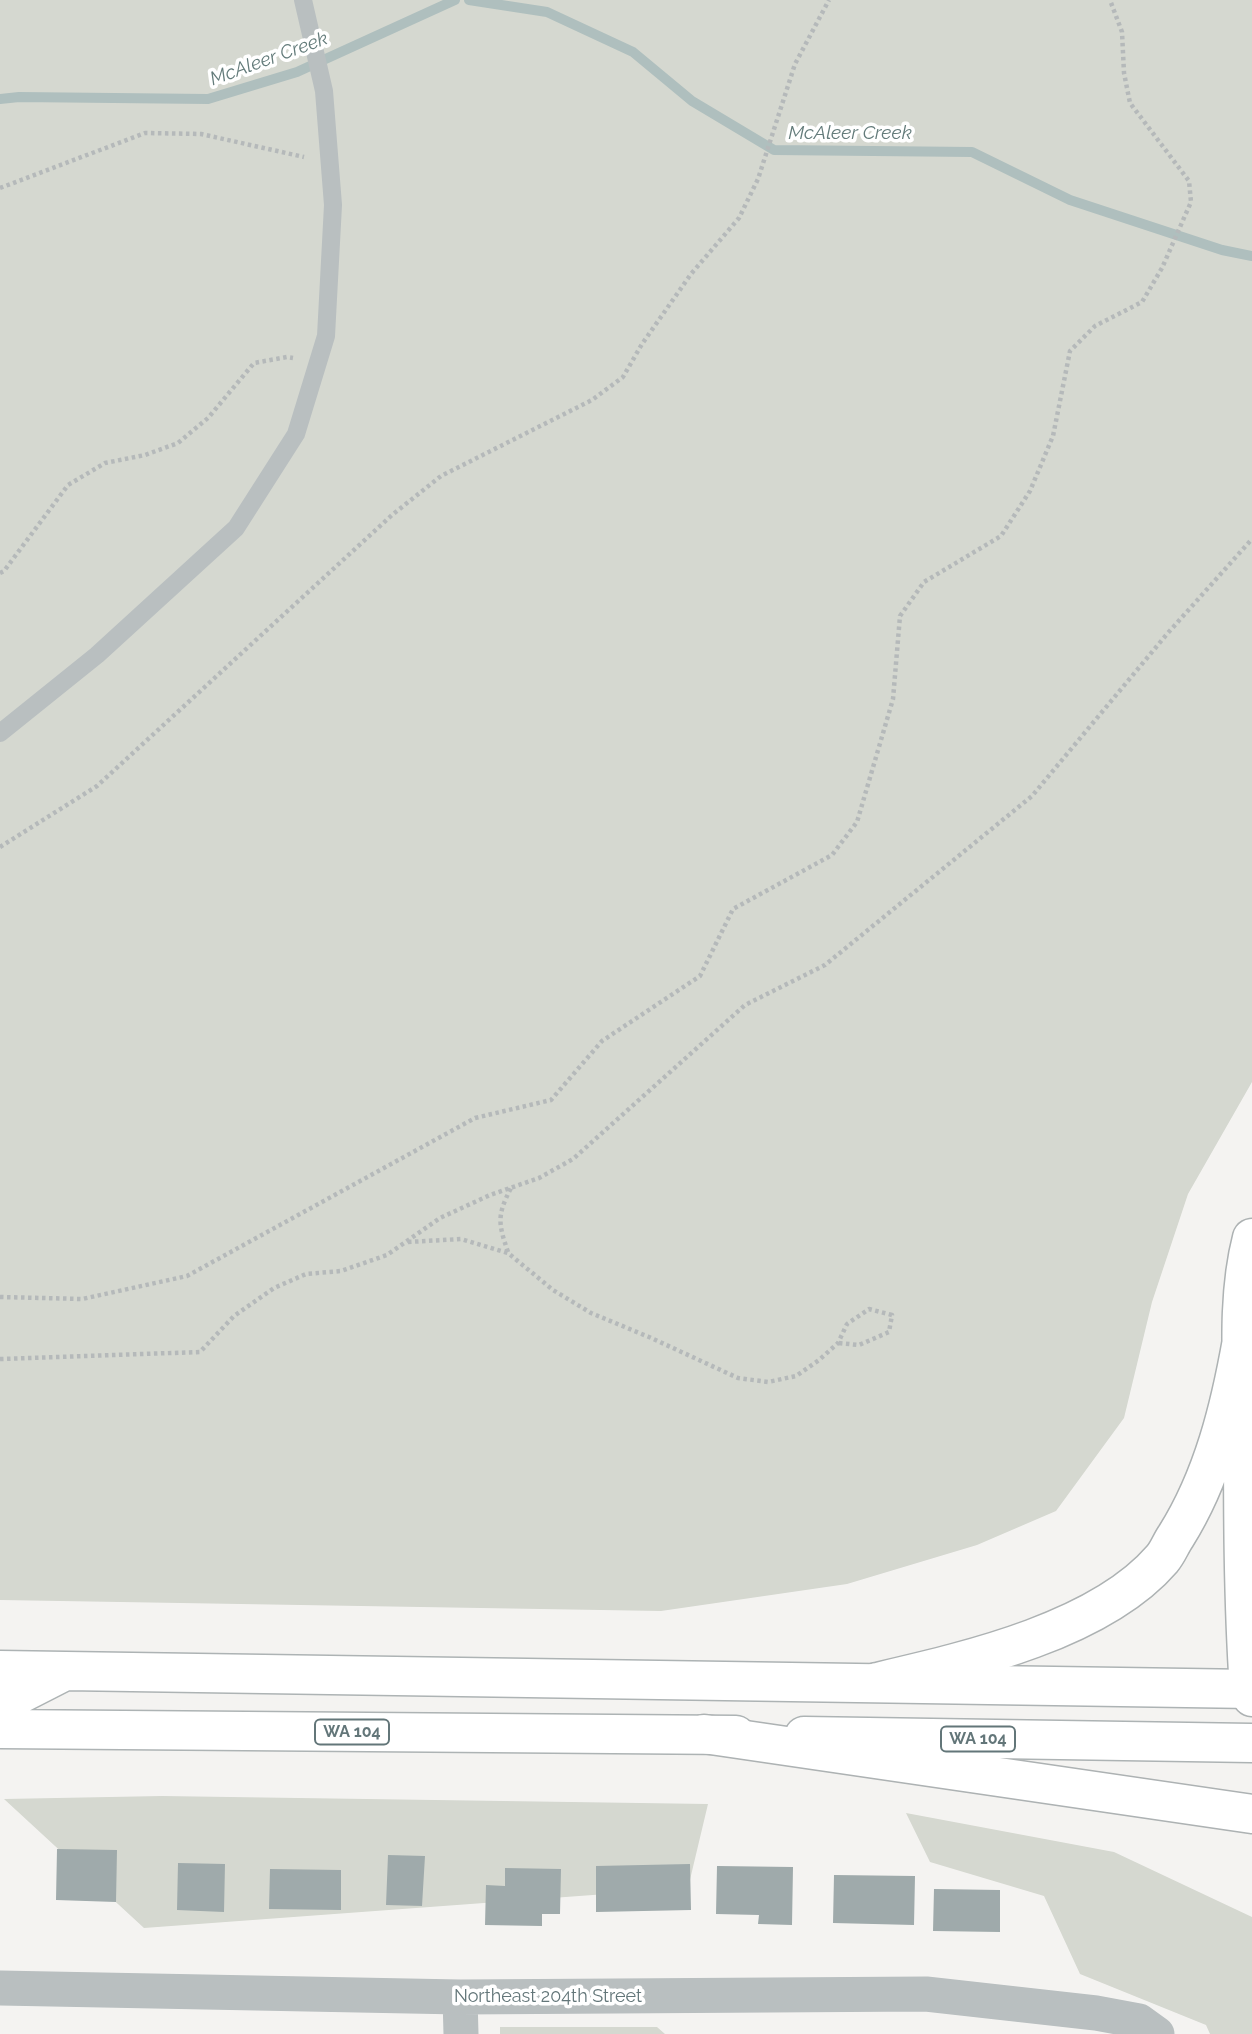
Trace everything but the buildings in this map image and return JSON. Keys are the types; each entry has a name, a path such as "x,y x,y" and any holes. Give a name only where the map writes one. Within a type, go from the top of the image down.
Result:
{"main road":[{"path":"0,1670 877,1682 1251,1692 1245,1600 1242,1340 1247,1263 1252,1238"},
{"path":"877,1682 953,1664 1010,1646 1084,1618 1128,1591 1163,1558 1191,1512 1208,1473 1222,1429 1242,1340"},
{"path":"0,1707 68,1670"},
{"name":"WA 104","path":"0,1729 704,1734 1252,1743"},
{"path":"704,1734 1252,1814"}],"street":[{"name":"Northeast 204th Street","path":"0,1988 460,1997 926,1994 1096,2013 1139,2021 1157,2034"},
{"path":"460,1997 461,2034"}],"lane":[{"path":"0,733 97,655 236,528 296,434 326,335 332,205 324,91 303,0"}],"path":[{"path":"0,847 97,786 392,516 441,477 592,400 623,377 642,344 691,274 739,218 758,179 795,64 829,0"},
{"path":"0,1297 82,1299 187,1276 475,1118 551,1100 602,1041 700,976 733,909 832,855 857,822 893,699 900,616 924,582 1001,536 1030,491 1053,436 1070,351 1095,326 1142,302 1162,268 1191,202 1189,181 1130,103 1124,73 1122,32 1110,0"},
{"path":"0,188 145,133 201,134 329,162"},
{"path":"0,573 5,571 68,485 105,463 145,455 178,443 208,418 254,363 287,357 318,363"},
{"path":"0,1359 200,1352 233,1316 274,1288 306,1274 341,1271 387,1255 440,1218 539,1178 573,1159 745,1005 825,965 1032,796 1167,634 1252,539"},
{"path":"508,1252 499,1228 500,1209 511,1188"},
{"path":"407,1242 461,1239 508,1252 553,1290 591,1313 649,1336 738,1378 768,1381 796,1376 820,1360 838,1343 847,1324 869,1310 892,1315 888,1332 859,1345 838,1343"}],"shaded area":[{"path":"0,0 1252,0 1252,1082 1188,1194 1152,1302 1124,1418 1056,1511 977,1545 847,1584 661,1611 0,1600"},
{"path":"162,1796 708,1804 688,1888 144,1928 4,1799"},
{"path":"906,1813 1114,1852 1252,1917 1252,2034 1210,2034 1206,2025 1080,1974 1044,1896 930,1862"},
{"path":"500,2027 657,2027 665,2034 500,2034"}],"waterway":[{"name":"McAleer Creek","path":"0,99 208,99 297,72 455,0"},
{"name":"McAleer Creek","path":"469,0 547,12 633,52 692,101 774,150 972,152 1070,200 1222,250 1252,256"}]}
